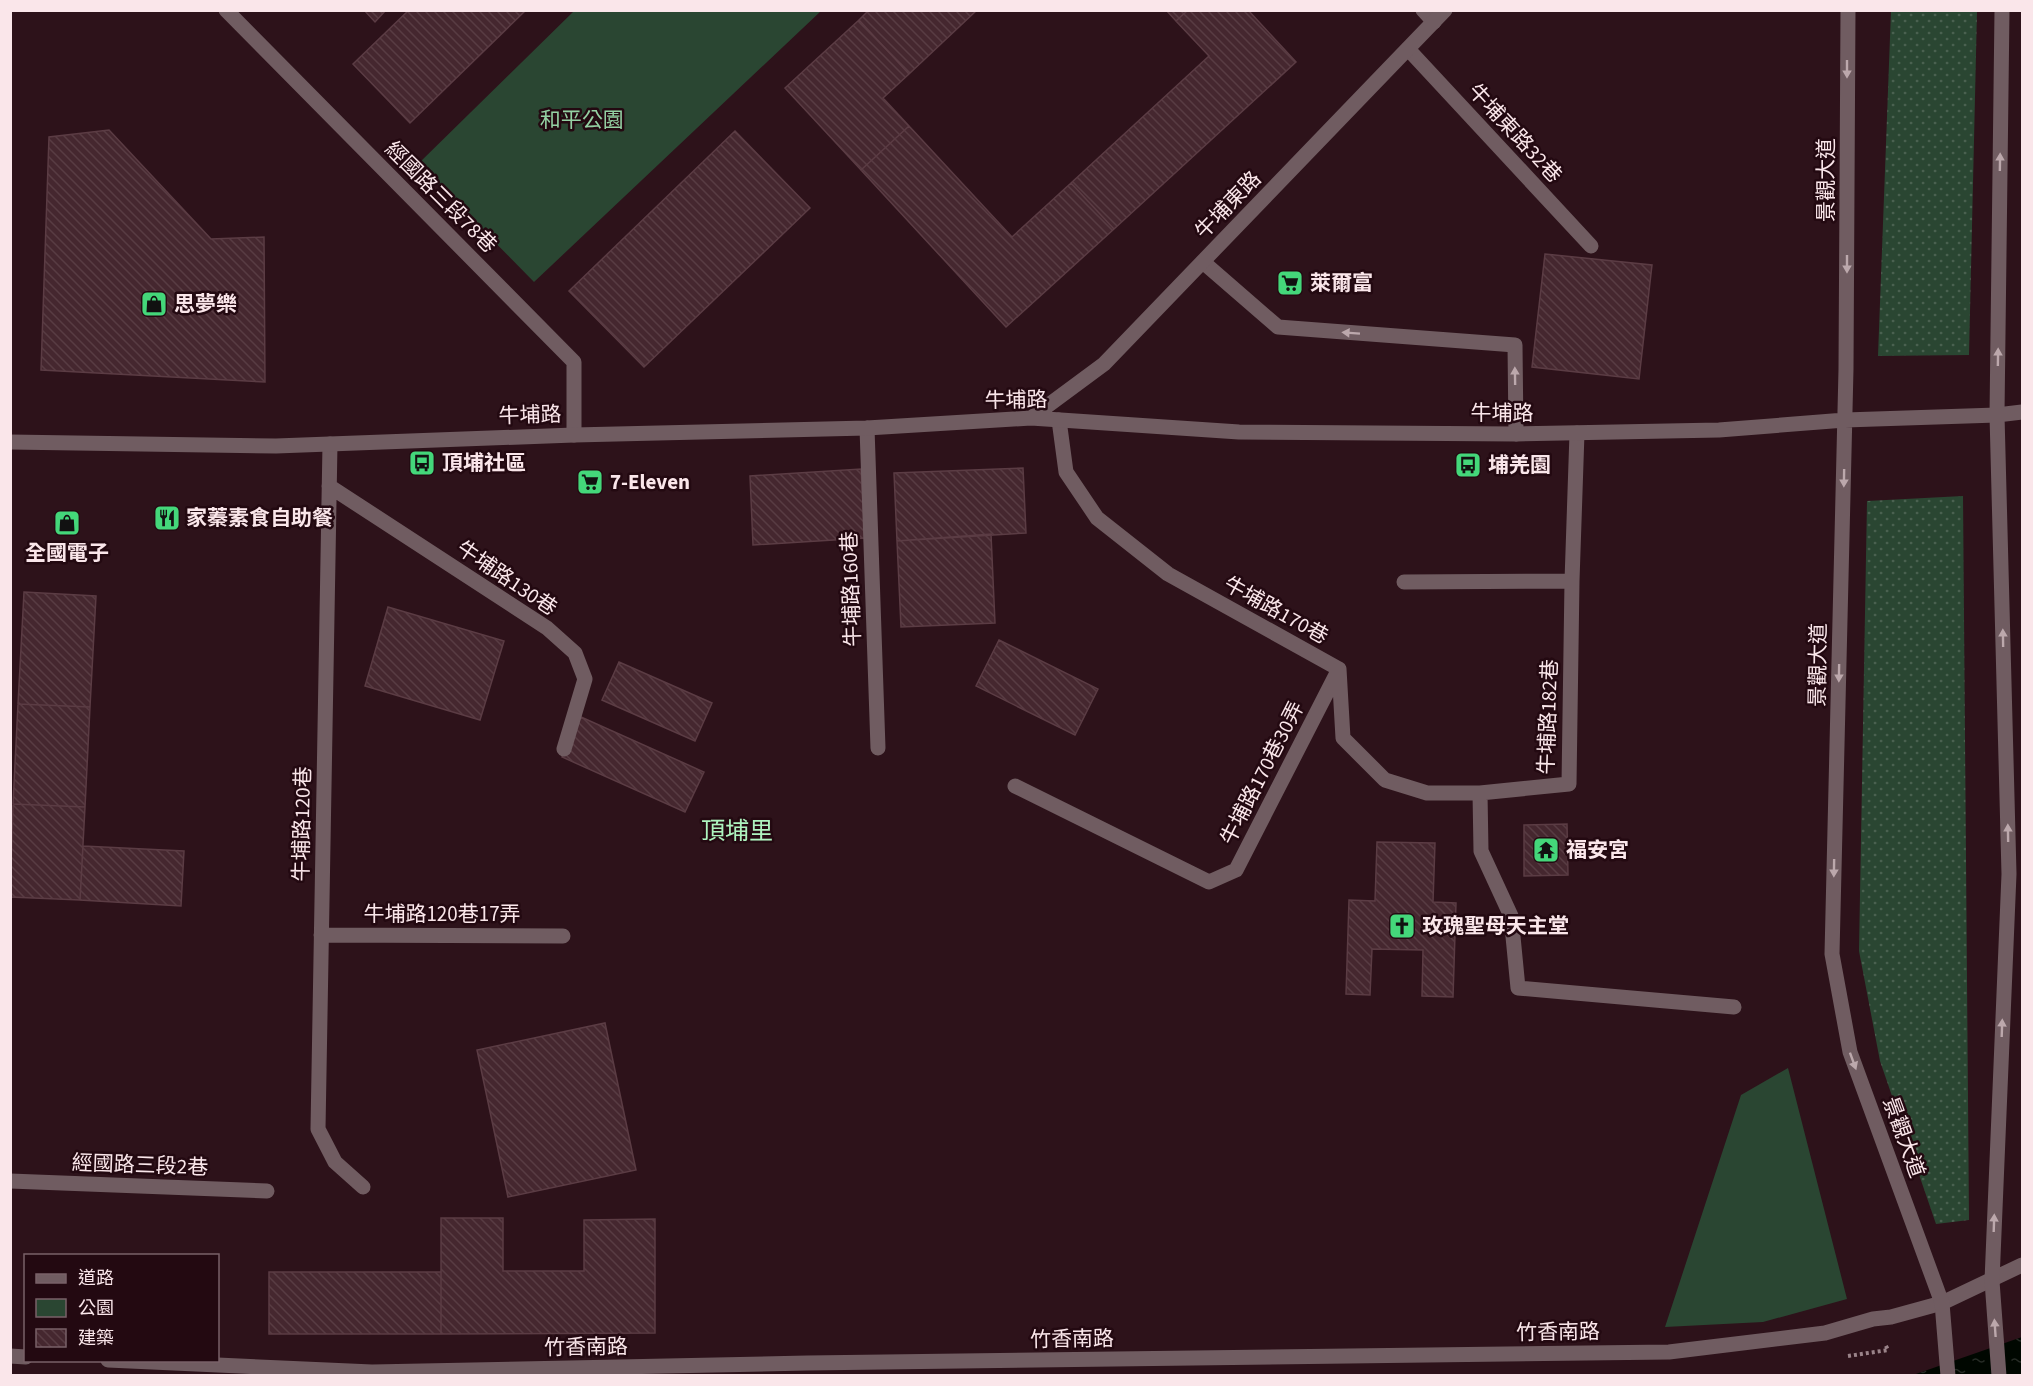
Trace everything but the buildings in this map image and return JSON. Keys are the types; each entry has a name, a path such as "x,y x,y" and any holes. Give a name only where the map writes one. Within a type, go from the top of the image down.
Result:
{"street":[{"name":"經國路三段78巷","path":"226,10 574,362 574,435"},
{"path":"1423,10 1434,22"},
{"name":"牛埔東路","path":"1031,418 1104,364 1445,10"},
{"name":"景觀大道","path":"1848,10 1845,420 1832,954 1850,1052 1942,1303 1948,1376"},
{"path":"1999,1376 1992,1281 2009,874 1997,415 2002,10"},
{"name":"牛埔東路32巷","path":"1408,49 1591,246"},
{"path":"1203,262 1278,327 1515,345 1516,434"},
{"name":"牛埔路","path":"10,442 276,446 574,435 867,429 1031,418 1239,432 1516,434 1719,430 1845,420 1997,415 2022,412"},
{"name":"牛埔路170巷","path":"1059,420 1066,472 1097,518 1168,574 1339,669 1343,738 1385,780 1427,793 1480,793"},
{"name":"牛埔路160巷","path":"867,429 878,748"},
{"name":"牛埔路182巷","path":"1480,793 1569,784 1577,433"},
{"name":"牛埔路120巷","path":"330,444 318,1129 334,1162 363,1187"},
{"name":"牛埔路130巷","path":"329,486 547,628 575,653 585,679 564,749"},
{"path":"1404,582 1572,581"},
{"name":"牛埔路170巷30弄","path":"1016,786 1209,882 1236,870 1339,669"},
{"path":"1480,793 1481,851 1511,916 1518,988 1734,1007"},
{"name":"牛埔路120巷17弄","path":"321,934 563,936"},
{"name":"經國路三段2巷","path":"10,1181 267,1191"},
{"name":"竹香南路","path":"152,1362 372,1372 807,1363 1669,1352 1825,1333 1942,1303 2022,1265"}],"green space":[{"name":"和平公園","path":"574,11 821,11 534,282 418,164"},
{"path":"1891,11 1977,11 1969,355 1878,356"},
{"path":"1963,496 1969,1220 1936,1224 1880,1061 1859,951 1867,501"},
{"path":"1788,1068 1847,1299 1763,1322 1665,1327 1741,1095"}],"water":[{"path":"2022,1337 2022,1375 1913,1375"}],"place":[{"name":"萊爾富","path":"1290,283"},
{"name":"思夢樂","path":"154,304"},
{"name":"頂埔社區","path":"422,463"},
{"name":"埔羌園","path":"1468,465"},
{"name":"7-Eleven","path":"590,482"},
{"name":"家蓁素食自助餐","path":"167,518"},
{"name":"全國電子","path":"67,523"},
{"name":"福安宮","path":"1546,850"},
{"name":"玫瑰聖母天主堂","path":"1402,926"}],"district":[{"name":"頂埔里","path":"737,831"}]}
